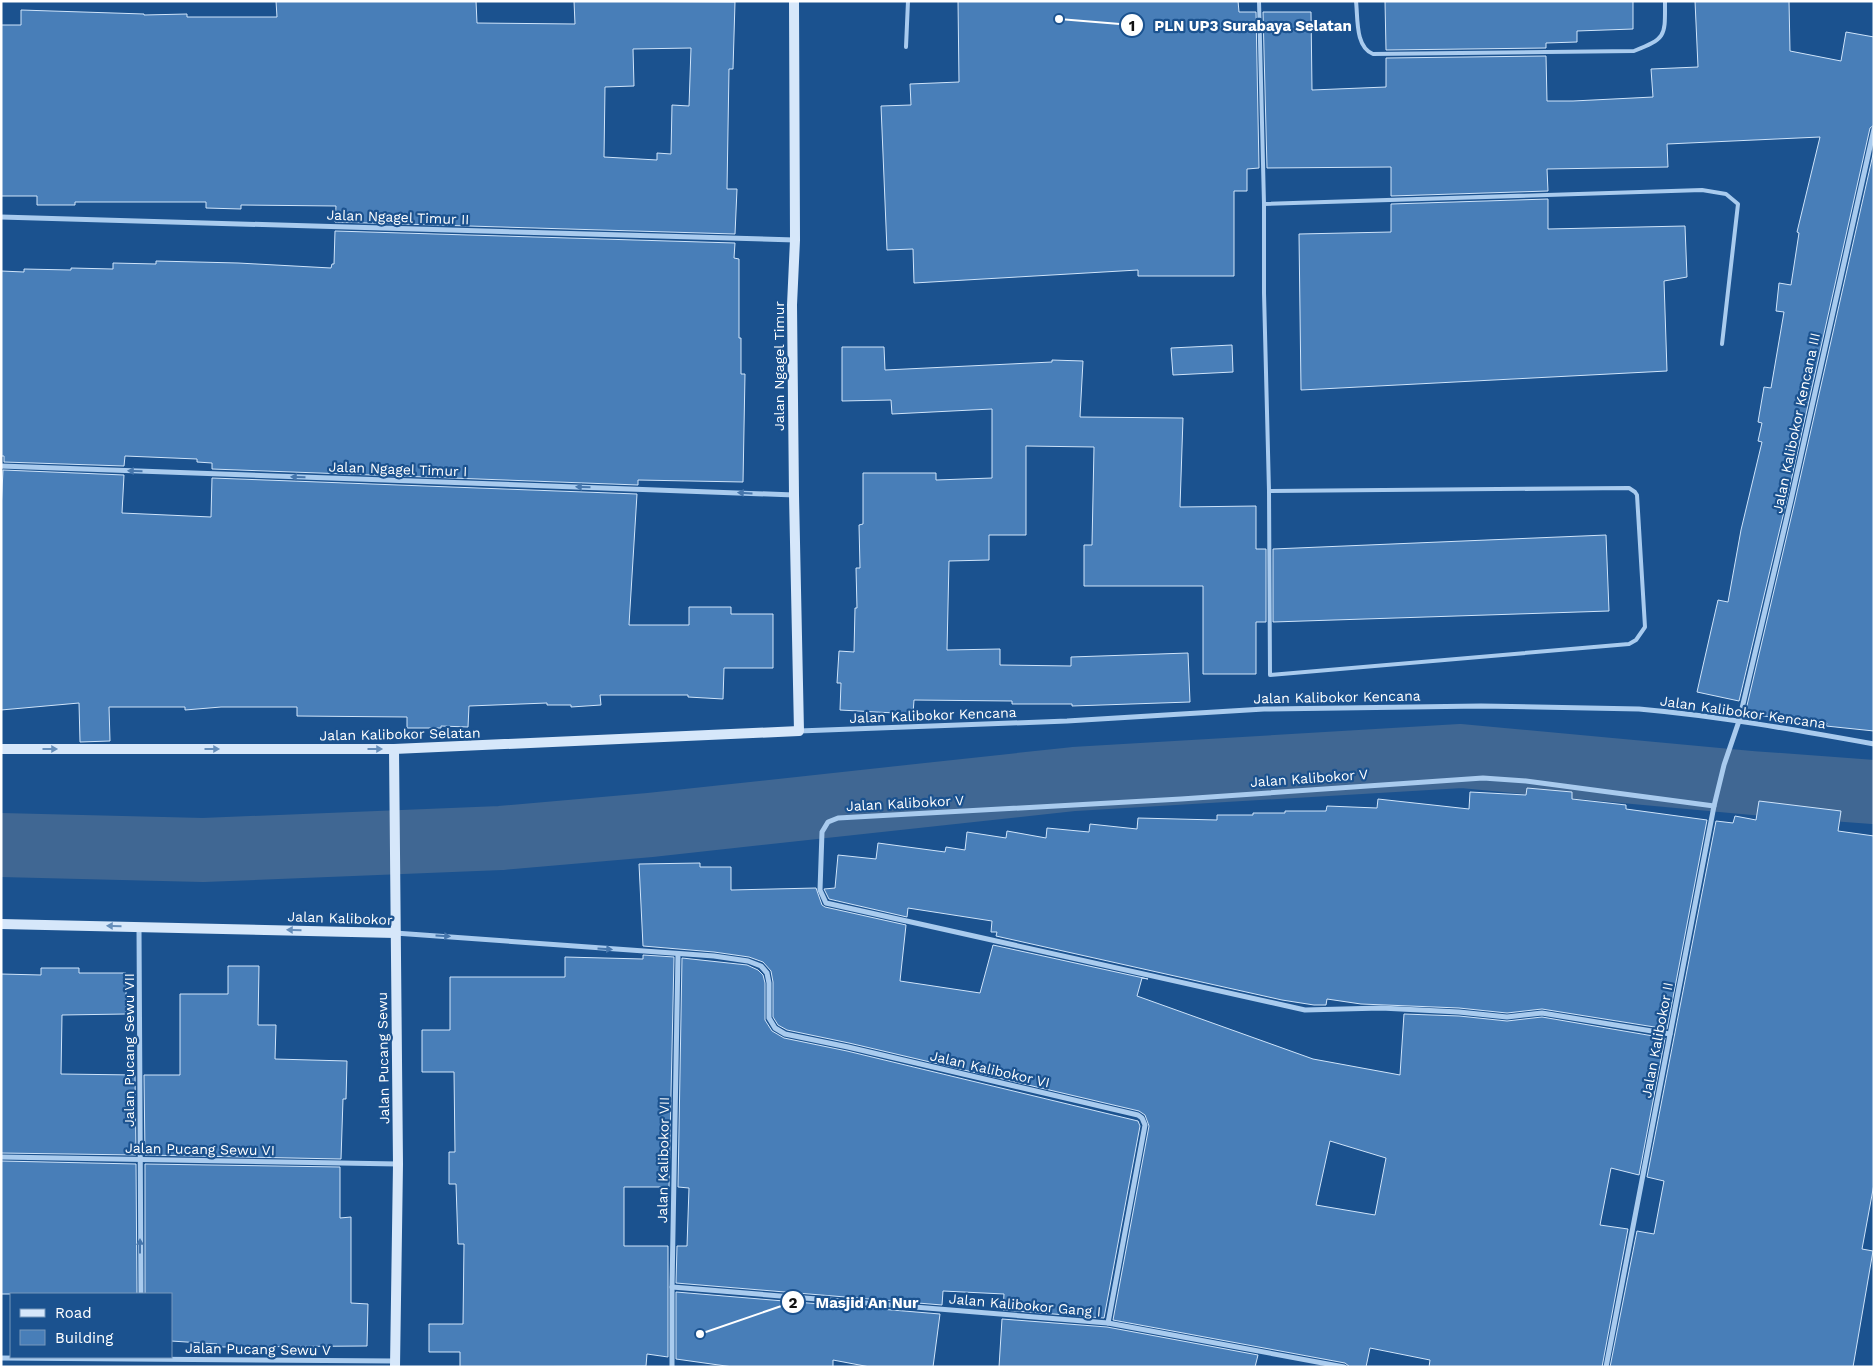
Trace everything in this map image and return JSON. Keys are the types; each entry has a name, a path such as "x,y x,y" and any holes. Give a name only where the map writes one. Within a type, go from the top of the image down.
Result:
{"street":[{"name":"Jalan Ngagel Timur","path":"794,1 795,240 792,306 794,495 800,731"},
{"name":"Jalan Kalibokor Kencana III","path":"1739,721 1791,500 1874,129"},
{"name":"Jalan Ngagel Timur II","path":"1,217 795,240"},
{"name":"Jalan Ngagel Timur I","path":"1,466 794,495"},
{"name":"Jalan Kalibokor Kencana","path":"800,731 1058,722 1264,709 1481,706 1639,709 1739,721 1874,744"},
{"name":"Jalan Kalibokor II","path":"1606,1367 1714,806 1724,765 1739,721"},
{"name":"Jalan Kalibokor Selatan","path":"1,749 394,750 800,731"},
{"name":"Jalan Pucang Sewu","path":"394,750 398,1164 396,1364"},
{"name":"Jalan Kalibokor V","path":"1670,1034 1542,1012 1507,1017 1459,1012 1381,1008 1306,1010 826,903 820,890 822,832 828,822 838,818 1171,799 1483,778 1526,781 1714,806"},
{"name":"Jalan Kalibokor","path":"1,924 395,933 678,954"},
{"name":"Jalan Pucang Sewu VII","path":"139,926 141,1293"},
{"name":"Jalan Kalibokor VII","path":"672,1367 678,954"},
{"name":"Jalan Kalibokor VI","path":"678,954 714,956 748,961 761,966 767,973 769,983 769,1018 775,1028 785,1034 1138,1115 1142,1118 1145,1125 1108,1323"},
{"name":"Jalan Pucang Sewu VI","path":"1,1157 398,1164"},
{"name":"Jalan Kalibokor Gang I","path":"672,1287 1108,1323 1344,1367"},
{"name":"Jalan Pucang Sewu V","path":"1,1358 141,1358 396,1364"},
{"path":"141,1358 141,1367"}],"lane":[{"path":"906,47 908,1"},
{"path":"1259,1 1264,204 1270,676 1629,644 1636,640 1645,627 1637,495 1629,488 1268,491"},
{"path":"1356,1 1361,44 1373,54 1634,51 1653,44 1665,31 1666,1"},
{"path":"1264,204 1702,190 1726,194 1738,204 1722,344"}],"building":[{"path":"276,1 476,1 477,23 575,24 574,1 735,2 733,69 729,69 727,189 737,189 735,234 335,222 336,206 241,205 241,209 206,208 206,202 75,202 75,205 37,205 37,196 1,196 1,25 21,25 21,10 144,15 187,14 187,17 277,17","holes":["691,48 689,106 672,105 671,154 657,153 657,160 604,157 605,87 634,86 633,49"]},
{"path":"958,1 1238,1 1239,12 1256,12 1259,168 1247,169 1247,191 1234,191 1234,276 1138,276 1138,270 914,283 913,249 887,250 881,106 911,105 910,84 959,82"},
{"path":"1385,1 1633,1 1633,29 1577,31 1577,42 1546,43 1546,48 1386,50"},
{"path":"1695,1 1789,1 1790,51 1841,61 1846,32 1874,37 1874,125 1870,128 1787,499 1739,701 1697,692 1718,600 1728,602 1741,530 1762,442 1758,441 1762,423 1758,422 1764,387 1771,388 1784,312 1776,311 1779,283 1791,285 1799,233 1797,232 1820,137 1667,144 1668,167 1547,169 1548,191 1391,196 1391,167 1267,168 1263,12 1311,12 1312,90 1386,87 1386,58 1546,56 1547,101 1573,101 1653,97 1651,69 1698,67"},
{"path":"1874,150 1874,731 1826,726 1827,723 1745,714"},
{"path":"1548,199 1548,229 1685,226 1687,277 1664,281 1667,371 1301,390 1299,234 1391,232 1391,204"},
{"path":"335,231 735,243 734,258 739,259 741,374 745,374 743,482 638,480 638,485 212,469 212,463 197,462 197,459 125,456 124,466 4,462 4,456 1,456 1,271 24,272 24,269 71,270 71,268 113,269 113,263 156,264 156,261 331,268 332,264 334,264"},
{"path":"1232,345 1233,372 1173,375 1171,348"},
{"path":"842,347 884,347 885,370 1052,362 1052,360 1083,361 1080,417 1183,418 1180,507 1256,506 1256,549 1266,549 1266,622 1256,622 1256,674 1203,674 1203,586 1084,586 1084,545 1092,545 1094,447 1026,446 1026,535 989,535 989,560 949,561 947,650 1000,649 1000,665 1071,666 1071,657 1188,653 1190,702 1072,706 1072,704 1012,704 1012,701 914,700 913,714 840,710 841,683 837,683 839,651 854,652 855,608 857,608 856,568 860,568 859,525 863,524 863,473 936,473 936,480 992,478 992,409 892,414 891,400 842,401"},
{"path":"3,470 124,475 122,513 211,517 212,478 637,494 629,625 689,625 689,607 731,607 731,614 773,614 773,668 724,668 723,699 688,697 688,695 600,695 601,705 571,707 571,705 547,705 547,703 469,706 468,727 407,728 407,717 297,716 297,707 221,707 185,710 185,707 109,707 110,741 80,742 79,703 1,710 1,511"},
{"path":"1606,535 1609,611 1273,622 1273,549"},
{"path":"1527,788 1572,792 1572,799 1626,805 1626,809 1707,820 1667,1029 1542,1009 1507,1013 1459,1008 1361,1004 1327,999 1326,1005 1282,1000 996,936 997,932 991,932 992,921 908,908 907,917 829,899 824,889 835,888 838,855 876,859 878,843 945,852 946,847 965,850 967,832 1006,838 1007,831 1046,838 1047,828 1089,832 1090,824 1137,829 1138,818 1217,820 1217,815 1253,815 1253,813 1285,813 1285,811 1326,811 1327,806 1377,808 1378,799 1469,809 1470,792 1526,795"},
{"path":"1759,801 1841,811 1838,831 1874,836 1874,1184 1862,1249 1873,1251 1853,1367 1610,1367 1637,1231 1654,1234 1664,1181 1647,1177 1716,821 1733,823 1735,816 1756,820"},
{"path":"700,863 700,867 731,867 731,890 816,888 822,905 825,907 906,925 900,981 980,993 993,945 1148,979 1142,978 1137,996 1313,1059 1400,1075 1404,1014 1459,1016 1507,1021 1542,1017 1665,1038 1639,1175 1611,1168 1600,1225 1628,1229 1602,1367 1429,1367 1430,1360 1370,1348 1366,1367 1350,1367 1345,1363 1113,1320 1149,1126 1145,1115 1139,1111 787,1030 778,1025 773,1017 773,982 771,971 763,962 749,957 714,952 643,946 639,864","holes":["1330,1141 1386,1158 1375,1215 1316,1205"]},
{"path":"643,955 674,957 669,1187 624,1187 624,1246 668,1246 668,1357 647,1354 646,1366 460,1367 460,1352 429,1352 429,1324 463,1324 464,1244 458,1244 456,1184 449,1184 449,1152 455,1152 454,1072 422,1072 422,1030 450,1030 450,977 565,977 565,957 643,959"},
{"path":"682,958 747,965 758,970 763,975 765,983 765,1020 772,1031 784,1038 847,1051 1138,1121 1140,1126 1104,1318 1003,1310 1004,1294 943,1291 942,1305 676,1283 677,1246 687,1246 689,1188 678,1187"},
{"path":"228,966 259,966 258,1025 276,1025 275,1059 347,1061 346,1099 343,1099 341,1159 145,1155 144,1075 180,1075 180,994 228,994"},
{"path":"41,968 79,968 79,973 126,973 126,1014 62,1015 61,1074 135,1075 136,1155 1,1153 1,974 41,975"},
{"path":"1,1161 136,1164 137,1293 1,1294"},
{"path":"145,1164 340,1167 340,1218 351,1217 351,1303 368,1304 367,1346 217,1347 217,1344 172,1341 172,1293 145,1293"},
{"path":"676,1292 940,1314 933,1367 870,1367 833,1360 833,1367 733,1367 676,1359"},
{"path":"1002,1319 1107,1327 1258,1355 1255,1367 999,1367"}],"waterway":[{"path":"1,845 203,850 501,838 650,825 1074,779 1461,756 1752,783 1874,792"}],"place":[{"name":"PLN UP3 Surabaya Selatan","path":"1059,19"},
{"name":"Masjid An Nur","path":"700,1334"}]}
